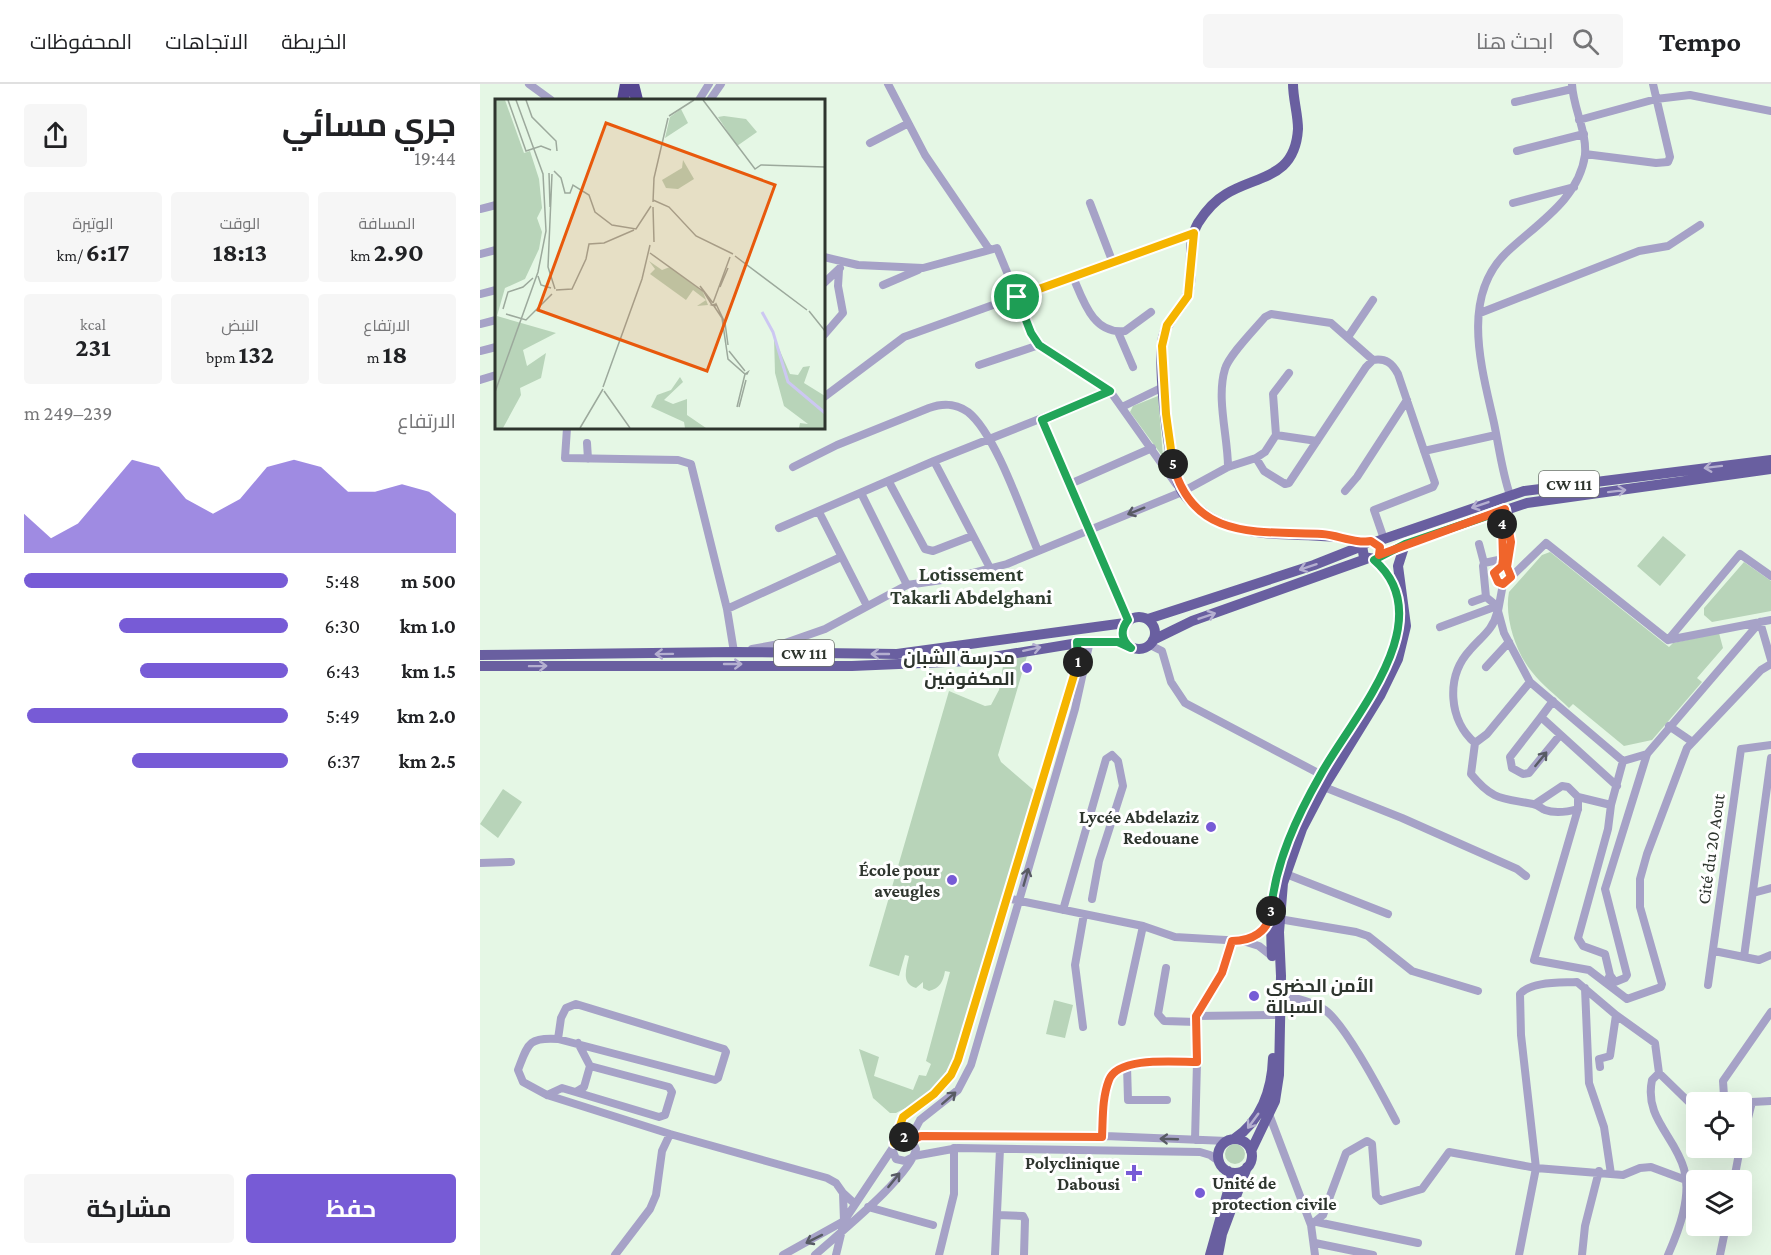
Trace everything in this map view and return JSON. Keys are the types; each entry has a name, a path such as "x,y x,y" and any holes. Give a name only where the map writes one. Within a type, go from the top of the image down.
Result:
{"highway":[{"path":"623,99 630,85"},
{"path":"630,85 637,99"}],"main road":[{"path":"1293,84 1298,129 1292,152 1284,164 1265,179 1237,188 1218,199 1203,215 1194,233 1188,296 1167,325 1163,337 1163,387 1170,448 1182,492 1209,516 1243,531 1324,534 1371,543 1380,547 1373,558"},
{"name":"CW 111","path":"1148,619 1314,566 1371,543 1510,495 1547,487 1771,460"},
{"path":"480,666 852,666 948,663 1090,641 1118,642 1131,648 1144,648 1192,621 1502,511 1544,500 1771,470"},
{"path":"1210,1255 1228,1191 1220,1148 1253,1122 1267,1096 1272,1066 1274,1015 1275,880 1284,852 1320,774 1376,685 1395,647 1397,599 1390,578 1373,558 1362,554 1371,543"},
{"path":"1218,1255 1222,1234 1251,1160 1251,1151 1269,1114 1279,1075 1281,994 1275,919 1286,874 1302,829 1324,787 1380,696 1398,659 1406,626 1403,593 1398,576 1405,544"},
{"path":"1131,648 1123,638 1127,622 1136,617 1148,619 1155,630 1152,642"},
{"name":"CW 111","path":"480,655 734,652 897,654 1127,622"},
{"path":"1231,1140 1245,1142 1251,1151"},
{"path":"1224,1167 1238,1172 1247,1167"}],"street":[{"path":"700,99 709,84"},
{"path":"711,99 721,84"},
{"path":"888,84 907,124 989,249"},
{"path":"1585,154 1656,163 1668,162 1670,157 1653,84"},
{"path":"1510,495 1479,351 1480,313 1484,289 1494,268 1574,186 1585,154 1584,134 1579,120 1573,85 1515,102"},
{"path":"532,86 549,99"},
{"path":"1579,120 1656,99 1690,95 1771,111"},
{"path":"870,143 907,124"},
{"path":"1517,151 1584,134"},
{"path":"1513,203 1574,186"},
{"path":"1090,203 1113,263"},
{"path":"480,209 495,205"},
{"path":"1480,313 1639,251 1668,246 1700,225"},
{"path":"825,396 904,337 1194,233"},
{"path":"883,285 923,268 996,247 1000,250 1031,333 1039,345 1110,391 1182,492"},
{"path":"480,254 495,250"},
{"path":"825,258 841,266 923,268"},
{"path":"825,282 841,266"},
{"path":"825,334 843,313 838,286 841,266"},
{"path":"1073,277 1094,319 1102,326 1118,332 1130,329 1143,316 1152,312"},
{"path":"480,294 495,290"},
{"path":"1348,337 1373,300"},
{"path":"1228,467 1228,436 1222,412 1225,367 1265,317 1271,314 1331,323 1373,360 1385,360 1393,365 1435,486 1374,510 1371,543"},
{"path":"480,324 495,320"},
{"path":"1118,332 1133,367"},
{"path":"979,365 1039,345"},
{"path":"480,351 495,347"},
{"path":"1256,458 1264,471 1288,483 1334,412 1373,360"},
{"path":"567,429 565,458 678,460 691,464 727,609 734,652 785,643 811,634 907,585 949,579 1007,564 1182,492 1228,467 1256,458 1265,452 1276,435 1273,394 1289,373"},
{"path":"480,380 495,375"},
{"path":"1122,407 1163,387"},
{"path":"779,528 934,461 1042,420 1110,391"},
{"path":"1345,490 1357,477 1407,400"},
{"path":"793,467 837,445 942,403 967,411 990,440 1038,551"},
{"path":"1042,420 1091,529 1127,622"},
{"path":"1276,435 1317,441"},
{"path":"1424,451 1496,435"},
{"path":"587,443 588,459"},
{"path":"1070,484 1152,448"},
{"path":"934,461 990,568"},
{"path":"889,482 925,549 933,551 972,536"},
{"path":"861,493 907,585"},
{"path":"1502,511 1504,564 1511,577"},
{"path":"819,512 867,606"},
{"path":"1475,743 1460,726 1451,692 1468,651 1490,630 1503,584 1546,543 1668,640 1771,620"},
{"path":"1479,544 1484,563 1486,597 1498,608 1509,642 1530,682 1623,761"},
{"path":"1668,640 1740,554 1771,576"},
{"path":"727,609 841,558"},
{"path":"1484,563 1504,564"},
{"path":"1503,584 1494,578 1494,573 1504,564"},
{"path":"1472,602 1486,597"},
{"path":"1440,627 1498,608"},
{"path":"1686,619 1697,636"},
{"path":"1623,761 1611,805 1608,829 1578,938 1583,946 1605,954 1608,979 1627,999 1661,987 1640,907 1640,879 1655,831 1691,741 1771,662 1760,622"},
{"path":"1578,797 1578,809 1534,960 1589,970 1615,982 1627,975 1605,889 1647,754 1760,622"},
{"path":"911,1139 920,1119 953,1097 964,1082 1075,709 1090,641"},
{"path":"1077,642 1078,665 958,1060 951,1075 934,1094 903,1117 893,1146 899,1160 905,1161 913,1156 954,1148 1200,1152 1210,1155 1224,1167"},
{"path":"1152,642 1162,651 1171,682 1185,703 1320,774"},
{"path":"1486,667 1509,642"},
{"path":"1530,682 1487,734 1475,743 1471,774 1482,788 1513,802 1535,804 1547,811 1564,813 1578,809"},
{"path":"1552,701 1510,757 1512,768 1523,774 1529,772 1560,735"},
{"path":"1542,717 1617,786"},
{"path":"1669,726 1691,741"},
{"name":"Cité du 20 Aout","path":"1708,985 1741,749 1771,745"},
{"path":"1063,910 1106,759 1112,754 1118,761 1124,781 1099,861 1092,899"},
{"path":"1623,761 1647,754"},
{"path":"1744,957 1767,811 1771,758"},
{"path":"1535,804 1562,786 1578,797 1611,805"},
{"path":"1324,787 1402,818 1517,869 1526,876"},
{"path":"480,863 510,862"},
{"path":"1286,874 1388,914"},
{"path":"1753,893 1771,888"},
{"path":"1006,898 1143,926 1175,937 1243,941 1259,946 1273,957"},
{"path":"1083,1027 1075,964 1084,914"},
{"path":"1243,941 1258,934 1275,919 1318,928 1356,932 1368,936 1412,971 1478,991"},
{"path":"1122,1022 1143,926"},
{"path":"1195,1140 1196,1019 1222,973 1232,941"},
{"path":"1714,951 1759,960 1771,955"},
{"path":"1166,968 1158,1014 1164,1021 1274,1015"},
{"path":"1519,1255 1536,1168 1521,1035 1520,994 1524,989 1577,982 1585,987 1616,1015 1654,1043 1659,1073 1686,1099"},
{"path":"1585,987 1589,1083 1604,1127 1611,1174"},
{"path":"1281,994 1325,1010 1336,1021 1381,1091 1396,1121"},
{"path":"558,1039 561,1018 566,1008 576,1004 724,1049 726,1052 718,1078 715,1080 578,1043 541,1038 533,1041 527,1047 518,1070 523,1082 547,1095 670,1134 827,1179 836,1183 855,1204"},
{"path":"1724,1092 1723,1081 1771,1011"},
{"path":"1600,1067 1599,1059 1610,1056 1616,1015"},
{"path":"576,1092 584,1088 590,1066 578,1043"},
{"path":"1102,1137 1104,1101 1110,1078 1117,1070 1137,1063 1197,1062"},
{"path":"547,1095 557,1088 659,1117 665,1115 672,1092 669,1087 590,1066"},
{"path":"1127,1066 1128,1100 1167,1100"},
{"path":"1659,1073 1652,1080 1650,1104 1655,1119 1680,1159 1686,1180"},
{"path":"1752,1102 1771,1101"},
{"path":"1269,1114 1314,1223 1315,1255"},
{"path":"615,1255 650,1209 656,1195 662,1151 670,1134"},
{"path":"815,1255 843,1225 900,1138 911,1139 921,1136 1102,1137 1231,1140"},
{"path":"783,1255 843,1225 885,1192 913,1156 916,1149 911,1139"},
{"path":"1314,1223 1323,1215 1346,1153 1367,1141 1372,1144 1376,1196 1381,1201 1422,1189 1447,1152 1536,1168 1599,1171 1623,1175 1640,1168 1651,1167 1686,1180"},
{"path":"939,1255 954,1194 954,1148"},
{"path":"995,1255 1000,1149"},
{"path":"1582,1255 1585,1226 1599,1171"},
{"path":"836,1255 843,1225 843,1193"},
{"path":"1668,1255 1686,1200"},
{"path":"868,1207 933,1225"},
{"path":"997,1215 1023,1216 1025,1220 1024,1255"},
{"path":"1314,1223 1418,1243"},
{"path":"1720,1255 1724,1236"},
{"path":"1315,1243 1373,1255"}],"green space":[{"path":"1158,396 1163,457 1130,412 1133,406"},
{"path":"1663,536 1686,555 1660,586 1637,566"},
{"path":"1550,552 1669,647 1673,643 1719,633 1723,648 1697,678 1702,682 1652,740 1624,746 1573,704 1569,708 1536,677 1521,655 1510,623 1509,592 1542,555"},
{"path":"1744,562 1771,581 1771,611 1712,622 1704,615 1704,608"},
{"name":"École pour aveugles","path":"1027,656 998,755 1001,762 1037,793 958,1054 939,1082 924,1096 896,1113 890,1113 873,1098 859,1049 879,1057 874,1076 913,1090 919,1075 926,1076 931,1064 926,1061 950,972 945,971 940,984 929,991 923,988 923,982 916,988 908,983 906,975 909,956 905,955 899,976 869,966 949,691 985,706 991,705 999,690 1004,660"},
{"path":"503,789 522,802 498,838 480,824"},
{"path":"1054,1000 1073,1005 1065,1038 1046,1034"},
{"path":"1235,1144 1242,1147 1245,1154 1242,1161 1235,1164 1228,1161 1225,1154 1228,1147"}],"place":[{"name":"مدرسة الشبان المكفوفين","path":"1027,668"},
{"name":"Lycée Abdelaziz Redouane","path":"1211,827"},
{"name":"École pour aveugles","path":"952,880"},
{"name":"الأمن الحضري السبالة","path":"1254,996"},
{"name":"Polyclinique Dabousi","path":"1134,1173"},
{"name":"Unité de protection civile","path":"1200,1193"}],"district":[{"name":"Lotissement Takarli Abdelghani","path":"971,586"}],"route":[{"path":"1017,297 1031,333 1039,345 1110,391 1042,420 1091,529 1128,620 1122,633 1125,642 1131,648 1118,642 1077,642 1078,665 958,1060 951,1075 934,1094 911,1108 903,1117 894,1143 900,1138 905,1137 912,1140 921,1136 1102,1137 1104,1101 1110,1078 1117,1070 1137,1063 1197,1062 1196,1016 1222,973 1232,941 1252,938 1263,930 1270,919 1275,880 1284,852 1306,802 1320,774 1376,685 1395,647 1398,622 1395,588 1384,568 1374,560 1379,555 1405,544 1499,512 1504,553 1502,566 1497,568 1494,578 1503,584 1511,577 1507,567 1511,542 1505,509 1405,544 1379,555 1380,547 1371,541 1364,543 1324,534 1271,534 1243,531 1209,516 1193,504 1182,492 1173,466 1163,387 1162,346 1167,325 1188,296 1191,279 1190,253 1194,233 1017,297"}]}
